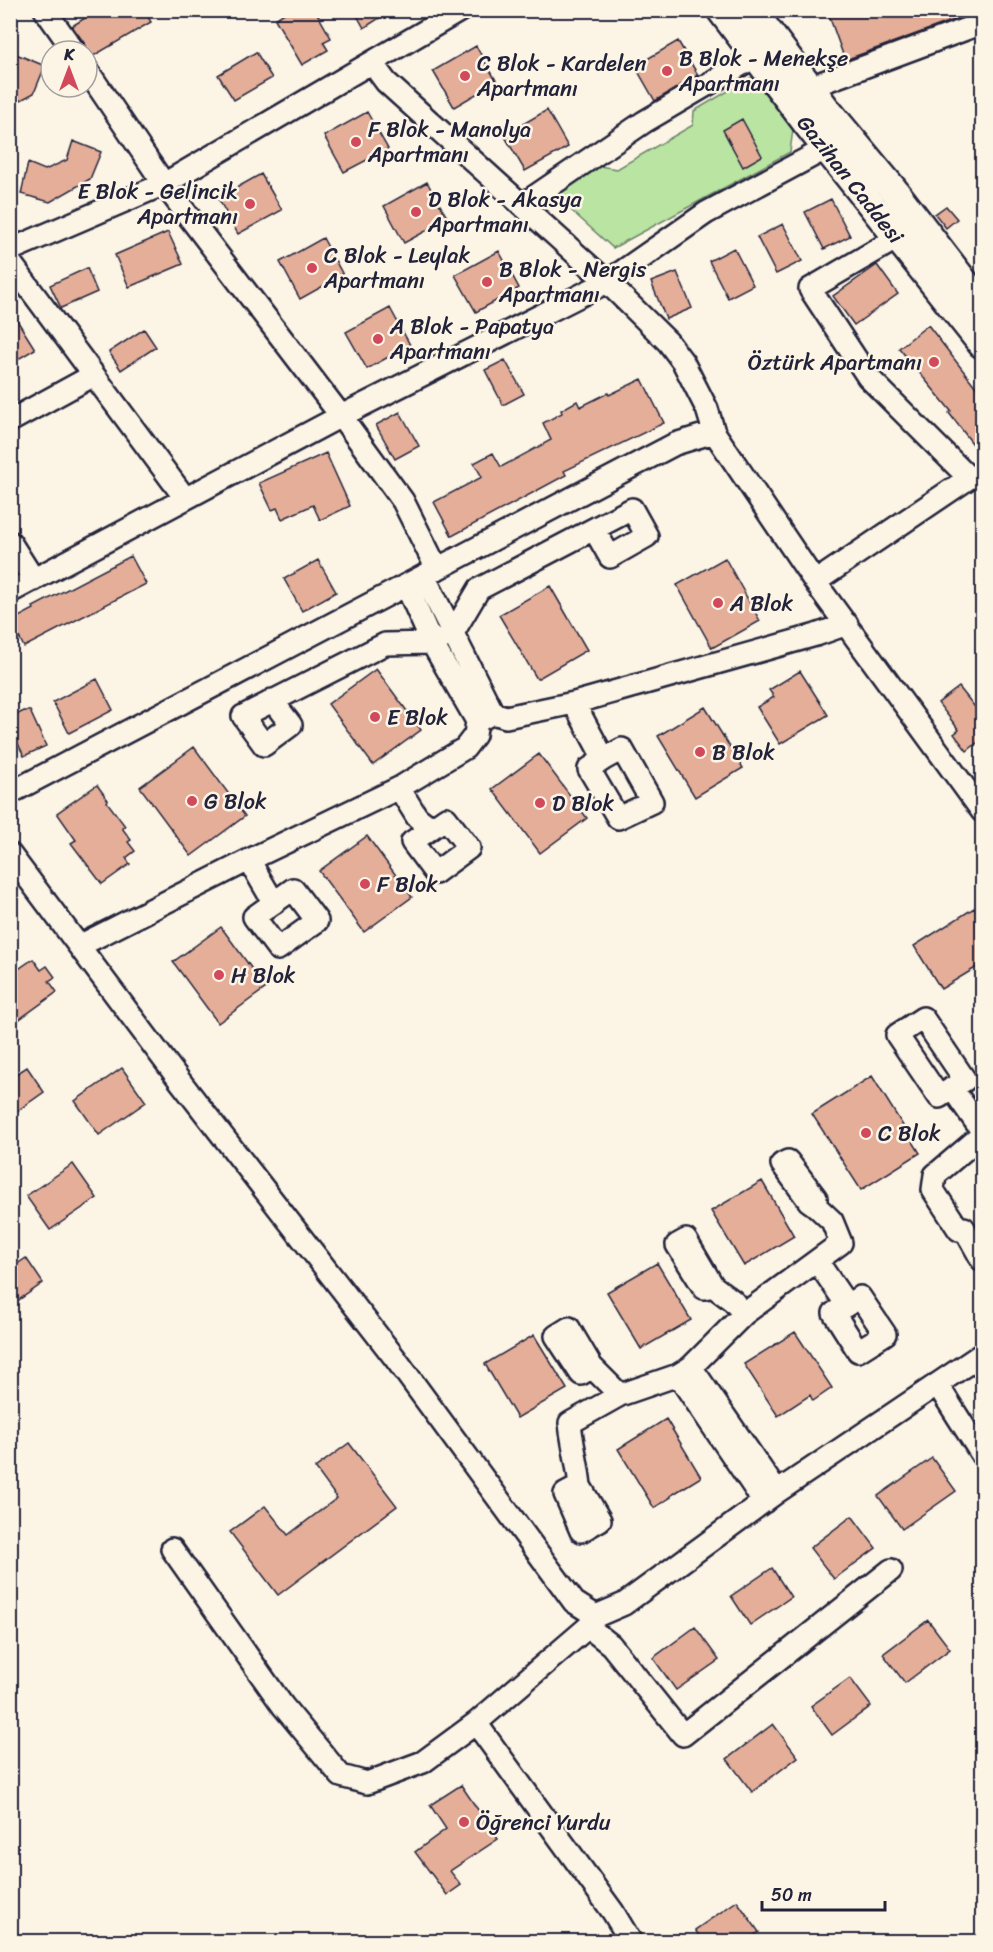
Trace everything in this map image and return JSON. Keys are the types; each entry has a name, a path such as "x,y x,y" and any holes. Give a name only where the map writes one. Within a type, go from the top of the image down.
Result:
{"main road":[{"name":"Gazihan Caddesi","path":"721,10 982,344"},
{"name":"Gazihan Caddesi","path":"752,10 982,305"}],"street":[{"path":"10,250 164,184 461,10"},
{"path":"52,13 67,39"},
{"path":"810,87 982,23"},
{"path":"522,205 644,122 756,56"},
{"path":"372,63 386,82 607,282 676,351 707,409 714,432 814,582 982,811"},
{"path":"99,88 164,184 403,501 422,577 432,643 485,717"},
{"path":"10,592 341,416 607,282 706,213 827,148"},
{"path":"814,582 976,476 868,377 810,289 899,237"},
{"path":"10,262 184,498"},
{"path":"10,421 94,375"},
{"path":"10,793 675,444 714,432"},
{"path":"272,700 385,644 432,643 453,633 479,589 594,529"},
{"path":"10,542 34,580"},
{"path":"79,946 249,860 399,789 465,748 485,717 453,633 422,577"},
{"path":"485,717 506,717 574,703 816,635 847,624"},
{"path":"574,703 604,759"},
{"path":"399,789 417,817 431,828"},
{"path":"10,854 180,1081 395,1358 573,1602 592,1621 683,1736 891,1570"},
{"path":"249,860 274,903"},
{"path":"952,1088 982,1133 935,1175 933,1190 960,1230"},
{"path":"580,1486 578,1461 571,1442 570,1423 620,1395 685,1371 744,1314 841,1243 832,1221 816,1206"},
{"path":"982,1260 964,1228 951,1235 975,1273 982,1268"},
{"path":"817,1262 847,1305"},
{"path":"713,1286 733,1301 744,1314"},
{"path":"172,1549 283,1706 341,1776 367,1783 423,1762 476,1723 592,1621 624,1604 770,1497 982,1354"},
{"path":"592,1367 620,1395"},
{"path":"685,1371 770,1497"},
{"path":"938,1384 982,1455"},
{"path":"476,1723 613,1912 631,1941"}],"green space":[{"path":"752,77 793,129 790,152 613,248 552,193 599,166 617,169 693,125 694,111"}],"building":[{"path":"98,10 144,10 151,22 99,53 99,39 81,39 72,26"},
{"path":"289,10 315,10 331,38 323,42 328,50 302,65 275,19"},
{"path":"354,10 392,10 364,28"},
{"path":"827,10 979,10 979,11 845,60"},
{"name":"B Blok - Menekşe Apartmanı","path":"678,41 698,75 655,101 635,66"},
{"name":"C Blok - Kardelen Apartmanı","path":"476,46 497,82 454,107 433,71"},
{"path":"256,52 272,78 234,100 218,75"},
{"path":"16,54 39,64 39,81 34,93 10,106 10,74"},
{"path":"547,110 568,147 525,171 504,135"},
{"name":"F Blok - Manolya Apartmanı","path":"367,112 388,149 344,172 324,136"},
{"path":"742,119 762,156 743,167 723,130"},
{"path":"73,141 101,152 90,179 50,202 21,194 28,163 45,170 67,160"},
{"name":"E Blok - Gelincik Apartmanı","path":"261,174 282,210 238,234 218,198"},
{"name":"D Blok - Akasya Apartmanı","path":"427,182 448,219 404,243 384,206"},
{"path":"831,199 850,236 824,249 805,212"},
{"path":"946,206 957,219 946,228 935,214"},
{"path":"783,224 802,261 776,274 757,237"},
{"path":"168,232 183,264 129,287 115,255"},
{"name":"C Blok - Leylak Apartmanı","path":"323,238 343,275 300,299 280,262"},
{"path":"734,248 753,285 728,298 709,261"},
{"name":"B Blok - Nergis Apartmanı","path":"499,251 519,288 476,312 455,275"},
{"path":"877,265 898,294 854,325 833,296"},
{"path":"87,268 97,292 61,308 50,285"},
{"path":"677,272 692,308 666,319 651,282"},
{"name":"A Blok - Papatya Apartmanı","path":"390,308 410,345 367,369 346,332"},
{"path":"10,309 35,349 10,364"},
{"path":"928,325 982,395 982,456 949,413 951,411 899,348"},
{"path":"144,329 156,347 121,370 109,352"},
{"path":"505,360 524,394 503,405 485,370"},
{"path":"642,379 664,423 564,471 566,475 452,536 434,502 482,477 474,463 493,453 501,467 551,440 543,423 562,413 561,410 577,401 580,407"},
{"path":"400,412 419,446 395,459 376,425"},
{"path":"326,453 350,506 320,520 313,505 282,519 277,508 272,510 259,483"},
{"path":"131,556 146,584 24,647 11,621 34,609 33,607"},
{"name":"A Blok","path":"725,558 760,621 712,648 677,585"},
{"path":"318,560 336,592 302,611 284,579"},
{"path":"550,586 587,650 537,679 499,615"},
{"name":"E Blok","path":"376,669 421,730 373,765 328,704"},
{"path":"800,671 828,715 780,744 757,707 774,697 769,690"},
{"path":"97,679 113,710 69,733 53,702"},
{"path":"959,687 982,716 982,739 967,751 954,734 959,730 938,703"},
{"name":"B Blok","path":"705,707 743,768 695,797 658,736"},
{"path":"24,711 30,711 46,746 24,756 10,727 10,718"},
{"name":"G Blok","path":"194,747 245,816 191,856 140,787"},
{"name":"D Blok","path":"539,754 587,818 540,853 492,789"},
{"path":"97,785 125,826 122,828 131,840 128,842 135,851 126,858 130,864 102,884 71,843 76,840 57,813"},
{"name":"F Blok","path":"367,836 412,897 364,932 319,871"},
{"path":"974,908 982,922 982,964 941,989 914,946"},
{"name":"H Blok","path":"221,927 266,988 218,1023 173,962"},
{"path":"33,959 41,970 47,966 55,977 49,981 57,992 10,1026 10,975"},
{"path":"27,1067 44,1092 10,1116 10,1078"},
{"path":"122,1068 146,1102 99,1135 75,1101"},
{"name":"C Blok","path":"872,1076 920,1153 861,1190 812,1114"},
{"path":"73,1164 97,1198 50,1230 26,1196"},
{"path":"762,1181 794,1236 744,1266 711,1211"},
{"path":"26,1258 43,1283 10,1306 10,1269"},
{"path":"657,1263 691,1320 641,1349 607,1292"},
{"path":"795,1332 832,1388 813,1401 810,1395 778,1416 744,1364"},
{"path":"534,1335 567,1389 517,1418 485,1364"},
{"path":"666,1419 701,1477 654,1508 618,1449"},
{"path":"349,1443 397,1506 278,1595 230,1532 265,1506 288,1535 337,1498 315,1468"},
{"path":"932,1458 956,1491 902,1529 878,1496"},
{"path":"852,1516 876,1548 834,1579 810,1548"},
{"path":"772,1568 791,1597 750,1625 731,1596"},
{"path":"928,1620 950,1649 905,1683 883,1654"},
{"path":"695,1627 719,1660 676,1690 653,1658"},
{"path":"850,1678 871,1706 832,1735 811,1706"},
{"path":"773,1724 798,1757 752,1792 727,1759"},
{"path":"461,1785 498,1839 450,1871 461,1885 447,1895 415,1852 446,1829 430,1805"},
{"path":"737,1901 759,1932 746,1941 703,1941 695,1930"}],"place":[{"name":"B Blok - Menekşe Apartmanı","path":"667,71"},
{"name":"C Blok - Kardelen Apartmanı","path":"465,76"},
{"name":"F Blok - Manolya Apartmanı","path":"356,142"},
{"name":"E Blok - Gelincik Apartmanı","path":"250,204"},
{"name":"D Blok - Akasya Apartmanı","path":"416,212"},
{"name":"C Blok - Leylak Apartmanı","path":"312,268"},
{"name":"B Blok - Nergis Apartmanı","path":"487,282"},
{"name":"A Blok - Papatya Apartmanı","path":"378,339"},
{"name":"Öztürk Apartmanı","path":"934,362"},
{"name":"A Blok","path":"718,603"},
{"name":"E Blok","path":"375,717"},
{"name":"B Blok","path":"700,752"},
{"name":"G Blok","path":"192,801"},
{"name":"D Blok","path":"540,803"},
{"name":"F Blok","path":"365,884"},
{"name":"H Blok","path":"219,975"},
{"name":"C Blok","path":"866,1133"},
{"name":"Öğrenci Yurdu","path":"464,1822"}]}
